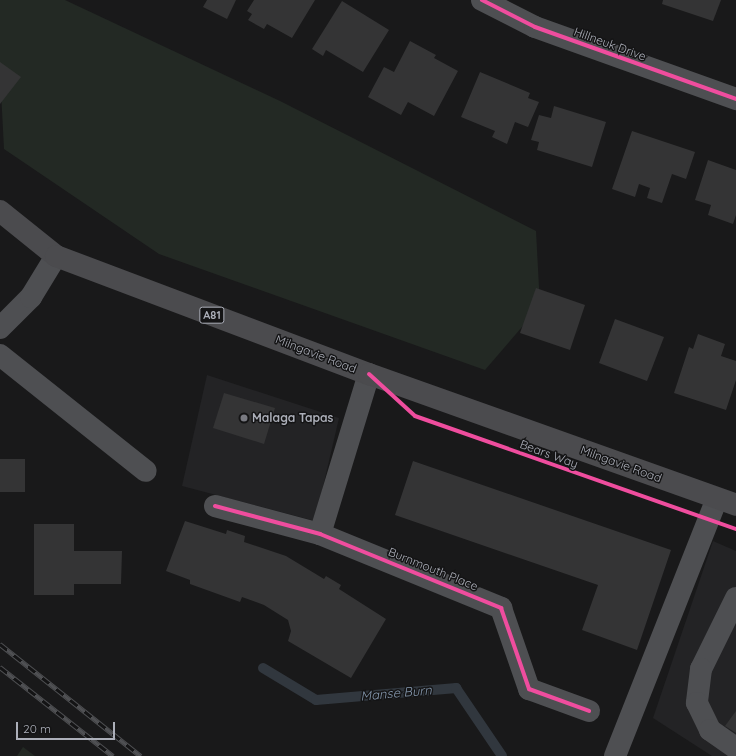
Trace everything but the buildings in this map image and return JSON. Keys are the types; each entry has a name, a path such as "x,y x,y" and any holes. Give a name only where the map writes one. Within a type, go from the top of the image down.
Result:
{"main road":[{"name":"Milngavie Road","path":"0,211 56,256 369,374 726,501"}],"street":[{"name":"Hillneuk Drive","path":"482,0 535,27 736,99"},
{"path":"0,328 31,297 56,256"},
{"path":"0,355 146,471"},
{"path":"320,534 369,374"},
{"path":"615,756 726,501"},
{"name":"Burnmouth Place","path":"215,506 320,534 501,608 529,689 589,710"},
{"path":"736,598 701,669 697,704 710,730 736,748"}],"shaded area":[{"path":"0,0 65,0 280,101 536,231 540,306 485,370 159,254 4,149 0,72"},
{"path":"207,375 339,418 315,521 182,486"},
{"path":"713,541 736,551 736,756 712,756 653,718"},
{"path":"23,747 35,756 17,756"}],"waterway":[{"name":"Manse Burn","path":"263,668 316,700 456,688 502,756"}],"railway":[{"path":"0,644 141,756"},
{"path":"0,667 113,756"}],"cycle path":[{"path":"482,0 535,27 736,99"},
{"name":"Bears Way","path":"369,374 415,416 736,529"},
{"path":"215,506 320,534 501,608 529,689 589,711"}],"place":[{"name":"Malaga Tapas","path":"244,418"}]}
